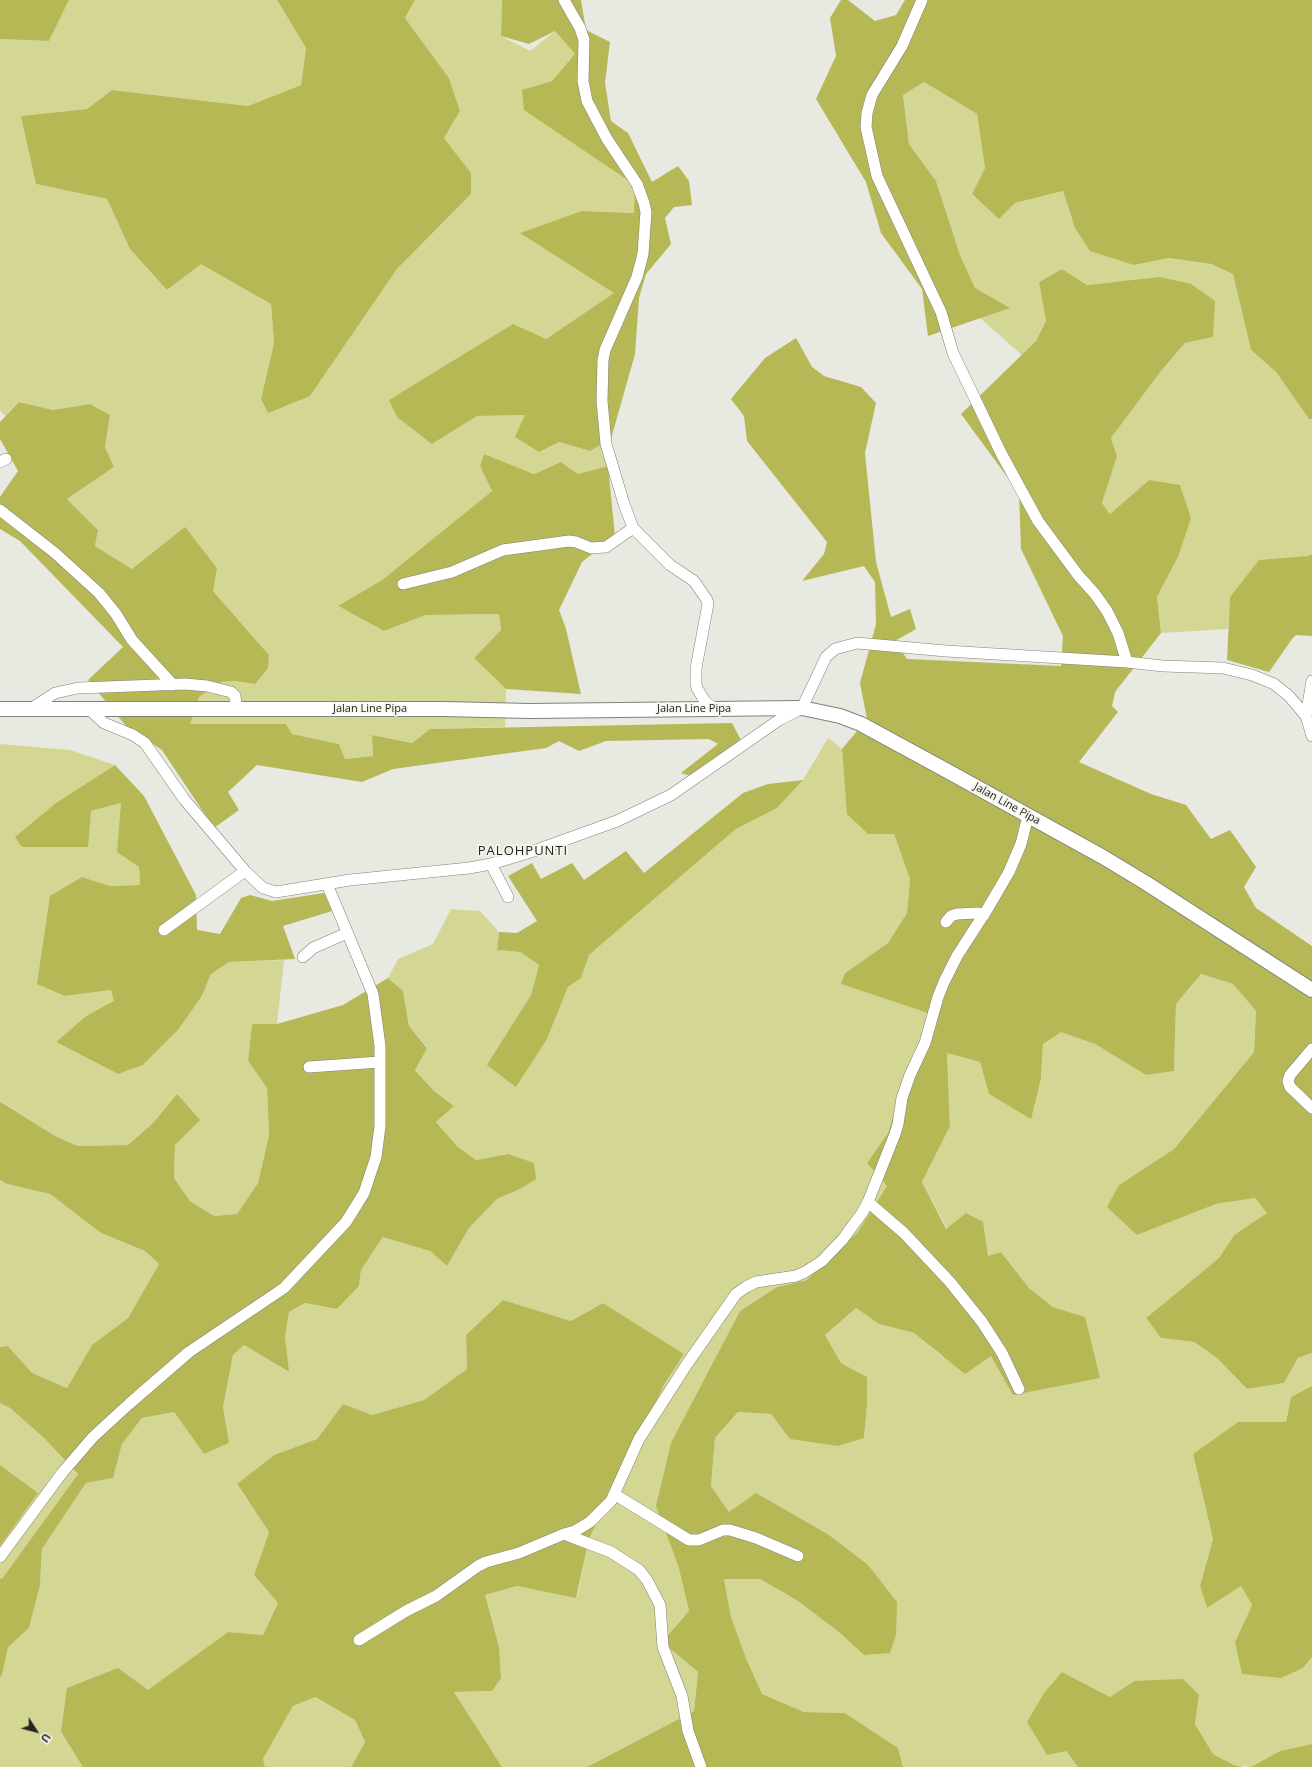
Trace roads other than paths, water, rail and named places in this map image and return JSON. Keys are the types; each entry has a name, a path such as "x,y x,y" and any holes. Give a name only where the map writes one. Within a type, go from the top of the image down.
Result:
{"main road":[{"name":"Jalan Line Pipa","path":"0,709 443,709 530,711 802,708 840,716 861,724 1103,857 1312,990"}],"street":[{"path":"564,0 580,28 584,40 583,81 587,101 607,139 636,184 644,203 646,216 641,265 605,350 603,360 602,401 606,444 624,504 634,528 670,565 694,581 708,604 696,668 696,683 697,688 704,700 716,709"},
{"path":"922,0 902,46 872,95 867,113 866,127 876,176 931,291 940,312 953,353 1004,460 1038,521 1107,611 1118,633 1127,662"},
{"path":"0,510 55,553 88,582 116,614 132,640 173,684"},
{"path":"403,584 452,572 503,550 569,541 591,548 606,547 634,528"},
{"path":"90,710 104,723 133,735 145,744 184,799 245,871 263,888 276,892 328,884 461,869 491,864 534,851 617,821 659,803 689,784 780,720 802,708 826,657 835,649 857,643 962,652 1127,662 1163,666 1223,668 1252,674 1269,681 1282,690 1298,705 1306,716 1312,736"},
{"path":"1306,716 1312,681"},
{"path":"32,708 54,693 78,688 196,684 226,690 235,696 237,710"},
{"path":"359,1640 406,1611 436,1596 478,1566 486,1562 519,1553 564,1534 575,1531 590,1522 605,1508 614,1494 639,1439 655,1412 736,1294 756,1282 796,1276 805,1272 822,1261 843,1239 868,1202 895,1134 902,1098 910,1075 925,1043 938,997 957,956 984,915 1009,872 1021,844 1028,816"},
{"path":"491,864 508,897"},
{"path":"164,930 245,871"},
{"path":"0,1557 62,1474 93,1437 189,1352 284,1288 346,1222 364,1193 376,1157 380,1126 380,1046 372,994 328,884"},
{"path":"946,922 952,916 957,914 971,913 984,915"},
{"path":"302,958 313,948 347,933"},
{"path":"1312,1049 1290,1075 1288,1081 1290,1087 1312,1108"},
{"path":"309,1067 380,1062"},
{"path":"868,1202 904,1232 950,1282 982,1322 1002,1353 1019,1389"},
{"path":"614,1494 690,1540 699,1540 724,1530 730,1530 756,1538 798,1556"},
{"path":"564,1534 611,1552 639,1570 646,1580 660,1605 663,1647 682,1696 688,1731 701,1767"}],"district":[{"name":"PALOHPUNTI","path":"523,851"}]}
